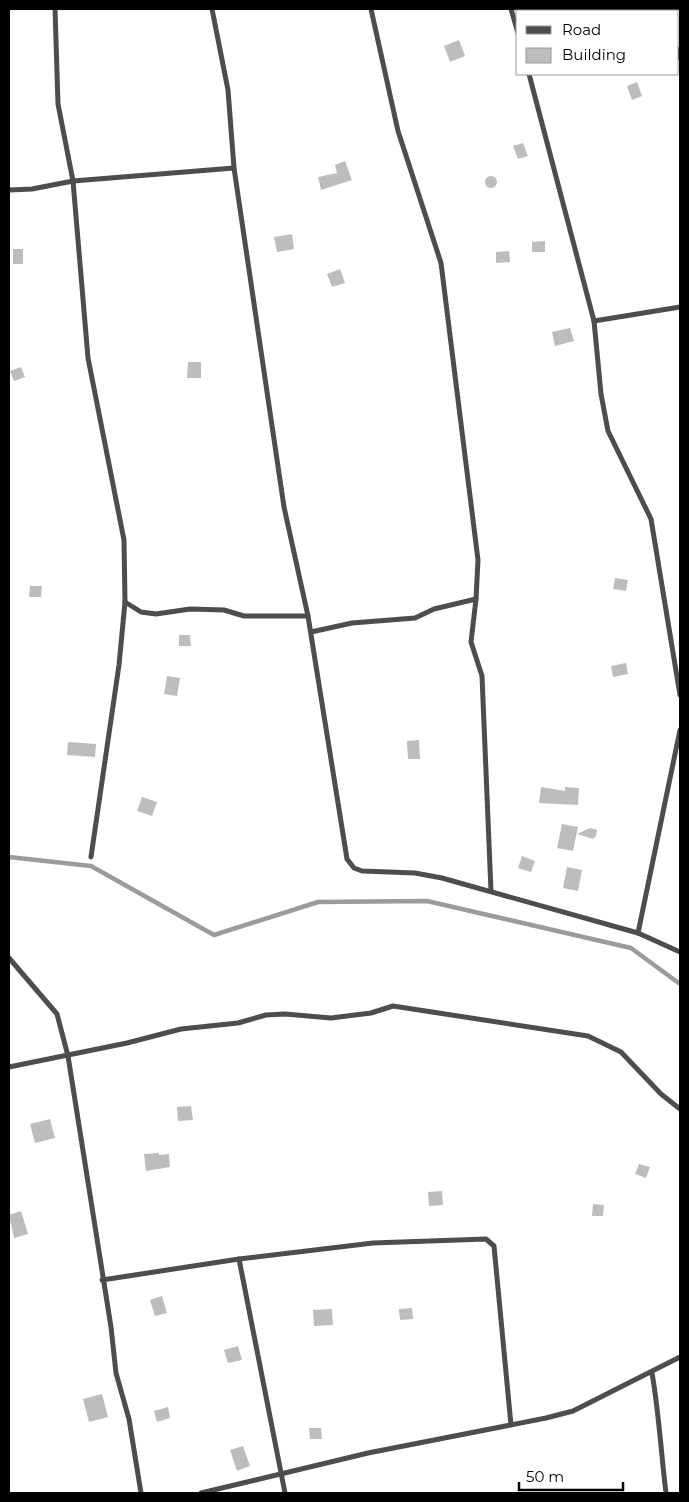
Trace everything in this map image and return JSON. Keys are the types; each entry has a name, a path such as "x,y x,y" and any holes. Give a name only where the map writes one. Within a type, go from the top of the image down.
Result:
{"street":[{"path":"55,9 58,104 73,181 88,358 124,540 125,602 119,665 91,857"},
{"path":"212,9 228,90 234,168 284,507 311,632 347,859 354,868 362,871 415,873 491,891 638,933 680,952"},
{"path":"371,9 398,131 441,263 478,560 471,642 482,676 491,891"},
{"path":"511,9 516,26"},
{"path":"529,75 594,321 601,394 608,431 651,519 680,695"},
{"path":"9,190 32,189 73,181 234,168"},
{"path":"594,321 680,307"},
{"path":"311,632 352,623 415,618 434,609 476,599"},
{"path":"125,602 141,612 156,614 190,609 216,610 244,616 308,616"},
{"path":"638,933 680,730"},
{"path":"9,958 57,1014 68,1056 116,1373 129,1419 141,1493"},
{"path":"9,1067 68,1056 181,1030 238,1023 266,1015 285,1014 331,1018 371,1013 393,1006 588,1036 621,1052 661,1094 680,1109"},
{"path":"102,1280 239,1259 373,1243 486,1239 494,1246 511,1425"},
{"path":"239,1259 280,1476 285,1493"},
{"path":"201,1493 280,1476 368,1453 573,1411 652,1373 680,1357"},
{"path":"652,1373 660,1424 660,1446 666,1493"}],"building":[{"path":"459,40 465,56 450,62 444,46"},
{"path":"637,82 642,96 632,100 627,86"},
{"path":"523,143 528,156 518,159 513,146"},
{"path":"345,161 352,180 321,190 318,177 337,173 335,165"},
{"path":"491,176 497,182 491,188 485,182"},
{"path":"292,234 294,249 277,252 274,237"},
{"path":"545,241 545,252 532,252 532,242"},
{"path":"13,249 23,249 23,264 13,264"},
{"path":"509,251 510,262 496,263 496,252"},
{"path":"340,269 345,283 332,287 327,274"},
{"path":"570,328 574,341 555,346 552,332"},
{"path":"188,362 201,362 201,378 187,378"},
{"path":"21,367 25,377 14,381 10,371"},
{"path":"615,578 628,580 626,591 613,589"},
{"path":"30,586 42,586 41,597 29,597"},
{"path":"179,635 190,635 191,646 179,646"},
{"path":"626,663 628,674 613,677 611,666"},
{"path":"167,676 180,678 177,696 164,694"},
{"path":"419,740 420,759 408,759 407,741"},
{"path":"68,742 96,744 95,757 67,755"},
{"path":"541,787 565,791 565,787 579,788 578,805 539,803"},
{"path":"142,797 157,802 152,816 137,811"},
{"path":"562,824 578,827 573,851 557,848"},
{"path":"590,828 597,830 596,836 593,839 577,834"},
{"path":"522,856 535,861 531,872 518,868"},
{"path":"567,867 582,870 578,891 563,888"},
{"path":"191,1106 193,1120 178,1121 177,1107"},
{"path":"50,1119 55,1138 35,1143 30,1124"},
{"path":"159,1153 159,1155 169,1154 170,1167 146,1171 144,1154"},
{"path":"639,1164 650,1167 646,1178 635,1174"},
{"path":"442,1191 443,1205 429,1206 428,1192"},
{"path":"593,1204 604,1205 603,1216 592,1216"},
{"path":"21,1211 28,1234 14,1238 9,1215"},
{"path":"162,1296 167,1313 155,1316 150,1300"},
{"path":"412,1308 413,1319 400,1320 399,1309"},
{"path":"332,1309 333,1325 314,1326 313,1310"},
{"path":"238,1346 242,1360 228,1363 224,1350"},
{"path":"102,1394 108,1417 89,1422 83,1399"},
{"path":"168,1407 170,1418 157,1422 154,1411"},
{"path":"309,1428 321,1428 322,1439 310,1439"},
{"path":"243,1446 250,1466 237,1471 230,1450"}],"waterway":[{"path":"9,857 91,866 214,935 318,902 427,901 631,948 680,984"}]}
